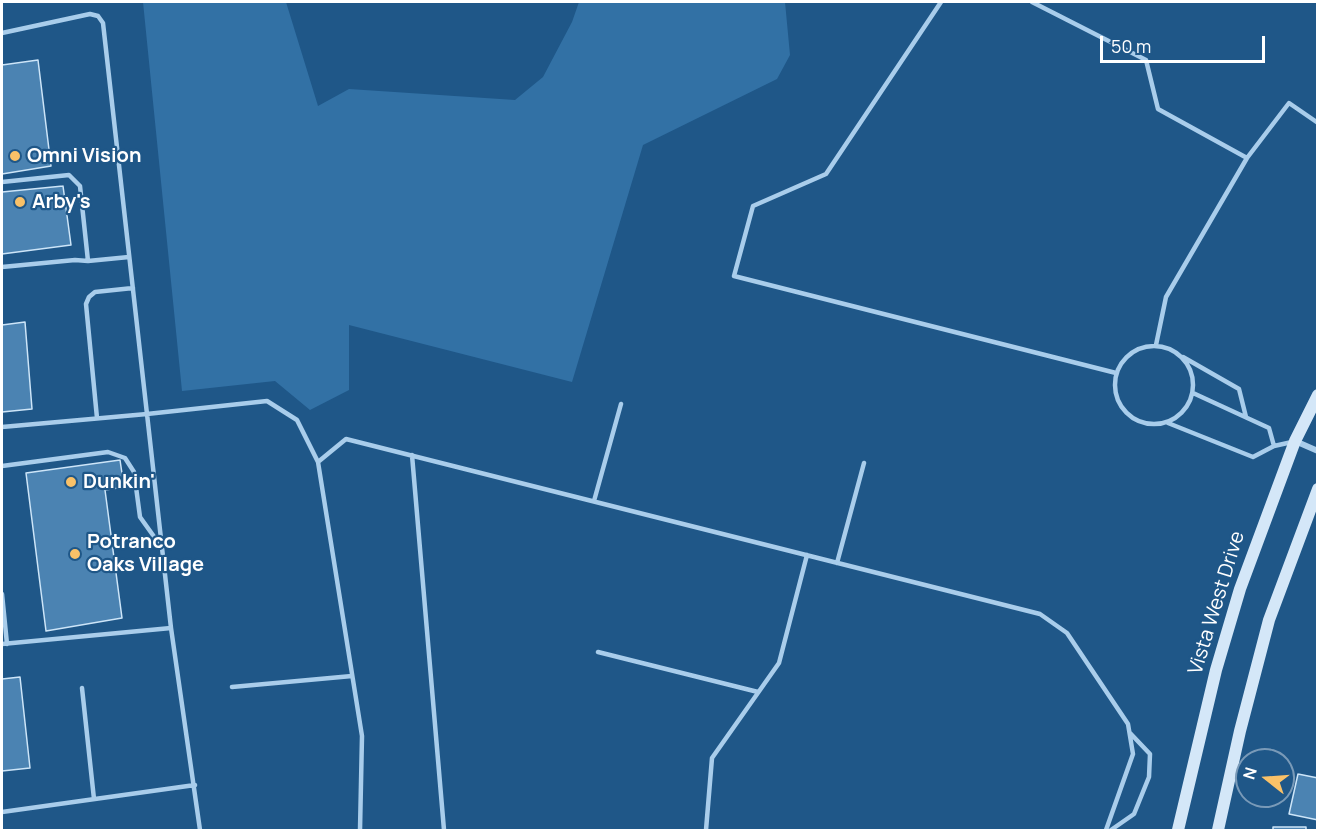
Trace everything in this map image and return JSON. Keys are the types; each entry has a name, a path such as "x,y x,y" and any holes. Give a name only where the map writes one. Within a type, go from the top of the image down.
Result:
{"street":[{"name":"Vista West Drive","path":"1178,831 1216,670 1239,589 1295,441 1317,395"},
{"path":"1295,441 1317,451"},
{"path":"1218,831 1240,730 1269,620 1317,489"}],"lane":[{"path":"941,2 826,174 753,206 734,276 1116,374"},
{"path":"1032,2 1146,60 1158,109 1247,158"},
{"path":"2,33 90,14 98,16 103,23 171,628 200,831"},
{"path":"1156,345 1166,297 1247,158 1289,103 1317,123"},
{"path":"2,182 69,175 75,180 80,186 88,261"},
{"path":"2,267 129,257"},
{"path":"96,418 86,304 95,292 133,288"},
{"path":"1246,417 1239,389 1169,348 1156,345 1142,347 1131,353 1116,374 1117,398 1123,410 1143,423 1168,423 1253,457 1275,446 1295,441"},
{"path":"1168,423 1188,406 1193,393 1191,373 1181,356"},
{"path":"1193,393 1269,428 1275,446"},
{"path":"2,427 267,400 297,420 318,462 362,736 360,831"},
{"path":"594,501 621,404"},
{"path":"318,462 346,439 1040,614 1067,633 1128,724 1133,754 1109,831"},
{"path":"2,466 108,452 124,458 135,472 140,517 162,548"},
{"path":"412,455 444,831"},
{"path":"837,563 864,463"},
{"path":"706,831 712,758 779,663 807,555"},
{"path":"2,594 4,644 171,628"},
{"path":"598,652 758,692"},
{"path":"231,687 352,676"},
{"path":"82,688 94,799"},
{"path":"1109,831 1134,814 1149,777 1150,754 1129,732"},
{"path":"2,812 195,785"}],"shaded area":[{"path":"143,2 286,2 318,106 349,89 515,100 543,77 572,22 579,2 785,2 790,55 777,79 643,145 572,382 349,325 349,390 310,410 275,381 182,391"}],"building":[{"path":"38,60 51,166 2,174 2,65"},
{"path":"63,186 71,245 2,254 2,192"},
{"path":"25,322 32,409 2,412 2,325"},
{"name":"Potranco Oaks Village","path":"120,460 124,487 105,490 122,618 46,631 26,473"},
{"path":"20,677 30,768 2,771 2,679"},
{"path":"1298,774 1318,778 1318,820 1289,814 1290,808 1295,808 1295,787"},
{"path":"1273,827 1306,827 1306,830 1273,830"}],"place":[{"name":"Omni Vision","path":"15,156"},
{"name":"Arby's","path":"20,202"},
{"name":"Dunkin'","path":"71,482"},
{"name":"Potranco Oaks Village","path":"75,554"}]}
